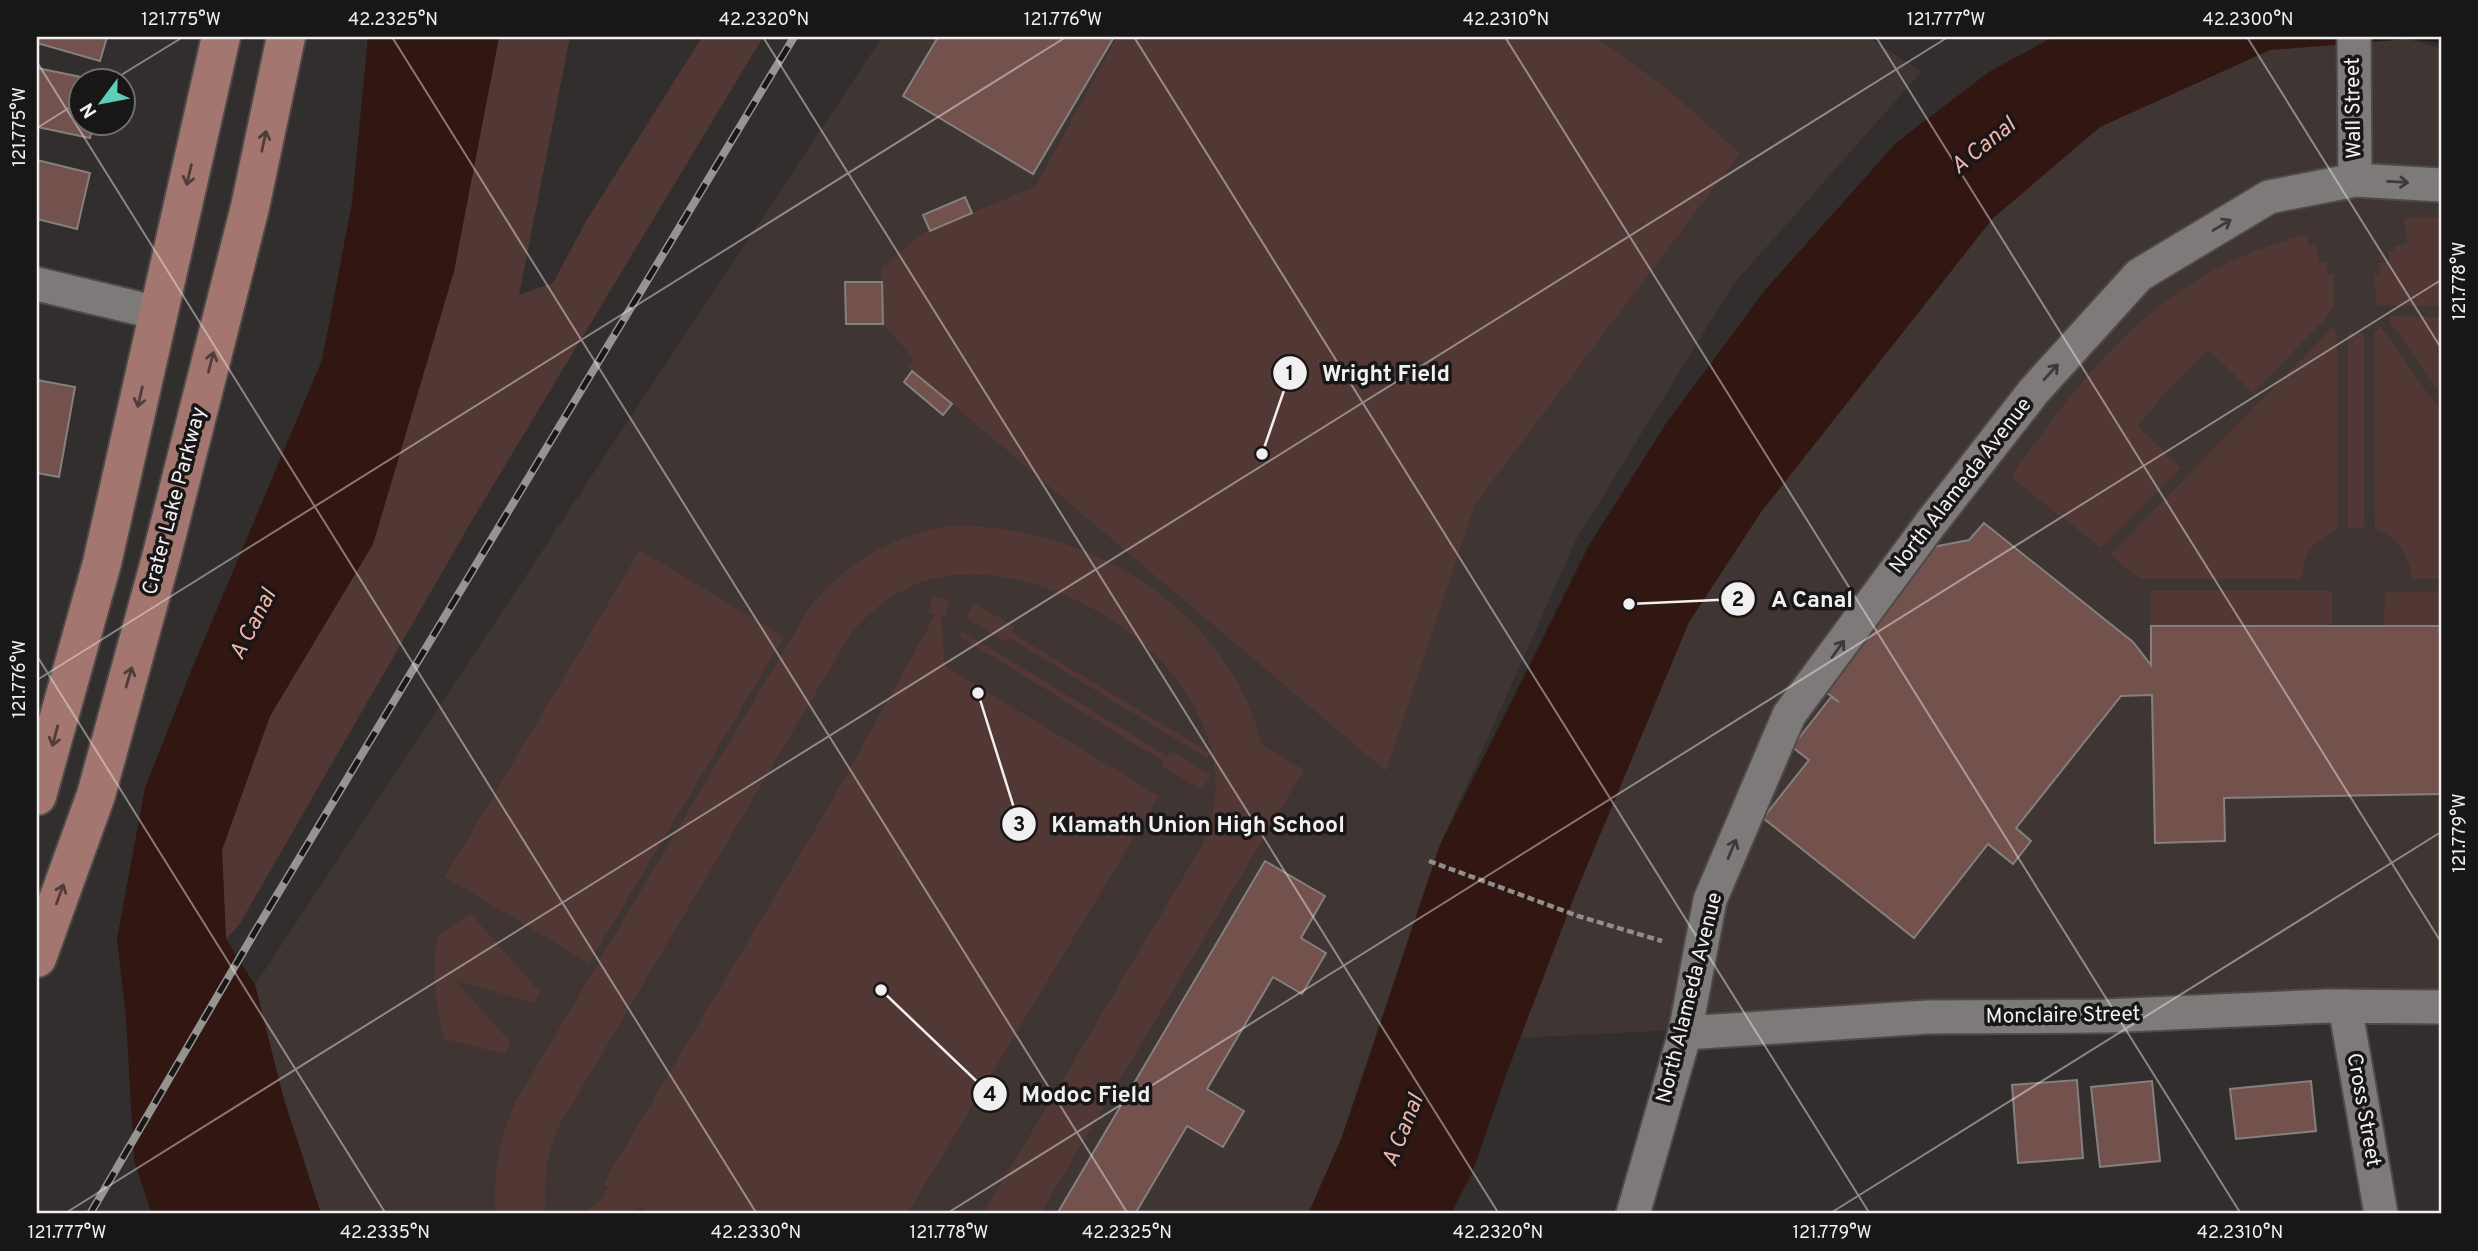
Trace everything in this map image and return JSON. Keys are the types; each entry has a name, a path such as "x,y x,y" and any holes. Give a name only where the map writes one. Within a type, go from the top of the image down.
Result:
{"main road":[{"path":"37,796 102,563 221,37"},
{"name":"Crater Lake Parkway","path":"37,958 96,794 163,554 250,207 286,37"}],"street":[{"name":"Wall Street","path":"2354,52 2355,180"},
{"name":"North Alameda Avenue","path":"1633,1214 1685,1033 1710,900 1789,715 1931,523 2034,391 2139,275 2269,197 2355,180 2441,185"},
{"path":"37,284 158,313"},
{"name":"Monclaire Street","path":"1685,1033 1928,1017 2105,1016 2345,1006 2441,1007"},
{"name":"Cross Street","path":"2345,1006 2381,1214"}],"path":[{"path":"1429,861 1578,916 1662,941"}],"shaded area":[{"path":"499,37 570,37 519,295 553,283 585,223 702,37 763,37 474,517 239,925 226,939 222,850 270,716 373,544 454,271"},
{"path":"882,37 1867,37 1922,71 1733,285 1576,540 1440,845 1342,1137 1308,1214 321,1214 283,1096 255,985"},
{"path":"1117,37 1594,37 1660,83 1740,153 1475,504 1386,771 907,366 914,359 883,324 881,268 922,234 1036,186"},
{"path":"2407,39 2441,49 2441,992 1520,1038 1574,897 1689,622 1761,512 1993,218 2100,127 2270,50"},
{"path":"2404,218 2441,218 2441,306 2377,305 2374,275 2380,275 2379,263 2390,262 2388,251 2394,251 2394,246 2407,244"},
{"path":"2307,234 2309,246 2316,245 2319,263 2326,261 2328,275 2334,274 2334,306 2325,319 2253,393 2209,350 2171,386 2138,426 2181,468 2101,548 2011,477 2076,390 2125,336 2152,312 2181,290 2223,265"},
{"path":"2390,316 2441,317 2441,394 2390,322"},
{"path":"2333,327 2337,332 2338,529 2322,538 2312,548 2305,561 2302,579 2140,579 2110,555"},
{"path":"2381,327 2441,412 2441,579 2413,579 2401,548 2391,537 2375,529 2374,333"},
{"path":"2348,333 2364,333 2364,527 2348,528"},
{"path":"952,526 1002,529 1052,540 1100,558 1145,583 1185,615 1218,653 1245,696 1262,745 1304,770 1040,1214 983,1214 1201,847 1215,792 1208,739 1184,690 1146,647 1099,612 1045,588 990,575 937,578 912,586 878,607 850,635 559,1126 546,1169 546,1214 496,1214 495,1185 499,1156 516,1101 808,610 837,578 872,553 911,536"},
{"path":"640,550 784,637 589,963 445,877"},
{"path":"2151,591 2332,591 2332,626 2151,626"},
{"path":"2385,592 2441,592 2441,626 2384,626"},
{"path":"933,597 949,601 945,617 941,617 945,666 1159,796 907,1214 652,1214 640,1207 624,1214 583,1214 599,1202 608,1188 603,1184 829,806 935,615 928,613"},
{"path":"974,603 1015,627 1012,633 1210,753 1207,758 1009,638 1006,642 966,618"},
{"path":"962,631 1167,756 1171,751 1211,775 1202,790 1162,766 1164,762 959,636"},
{"path":"470,913 540,992 534,1003 455,980 511,1043 504,1054 444,1039 435,988 434,962 438,936"}],"water":[{"path":"368,37 499,37 454,271 373,544 270,716 222,850 226,939 255,985 283,1096 321,1214 152,1214 134,1160 126,1018 117,939 145,788 191,671 322,360 352,203"},
{"path":"2053,37 2441,37 2441,43 2407,39 2270,50 2100,127 1993,218 1761,512 1689,622 1574,897 1472,1173 1451,1214 1308,1214 1342,1137 1440,845 1588,547 1665,425 1765,290 1897,142 1989,72"}],"building":[{"path":"37,37 107,37 100,61 37,43"},
{"path":"938,37 1114,37 1033,174 903,96"},
{"path":"37,68 66,74 66,133 37,127"},
{"path":"37,160 90,173 77,229 37,219"},
{"path":"965,197 972,213 930,231 923,215"},
{"path":"845,282 882,282 883,324 846,324"},
{"path":"912,371 952,404 943,415 904,382"},
{"path":"37,380 75,387 59,477 37,473"},
{"path":"1984,523 2133,642 2151,665 2151,626 2441,626 2441,794 2224,798 2225,841 2155,843 2152,695 2121,696 2016,828 2031,841 2013,864 1988,844 1914,938 1763,818 1809,760 1792,747 1831,697 1839,702 1822,689 1933,547 1969,540"},
{"path":"1265,861 1325,896 1301,938 1326,953 1302,994 1273,977 1207,1089 1244,1111 1223,1147 1187,1126 1135,1214 1057,1214"},
{"path":"2077,1080 2083,1158 2018,1163 2012,1085"},
{"path":"2152,1081 2160,1161 2100,1167 2091,1087"},
{"path":"2311,1081 2316,1131 2236,1139 2230,1089"}],"railway":[{"path":"90,1214 256,930 794,37"}],"place":[{"name":"Wright Field","path":"1262,454"},
{"name":"A Canal","path":"1629,604"},
{"name":"Klamath Union High School","path":"978,693"},
{"name":"Modoc Field","path":"881,990"}]}
